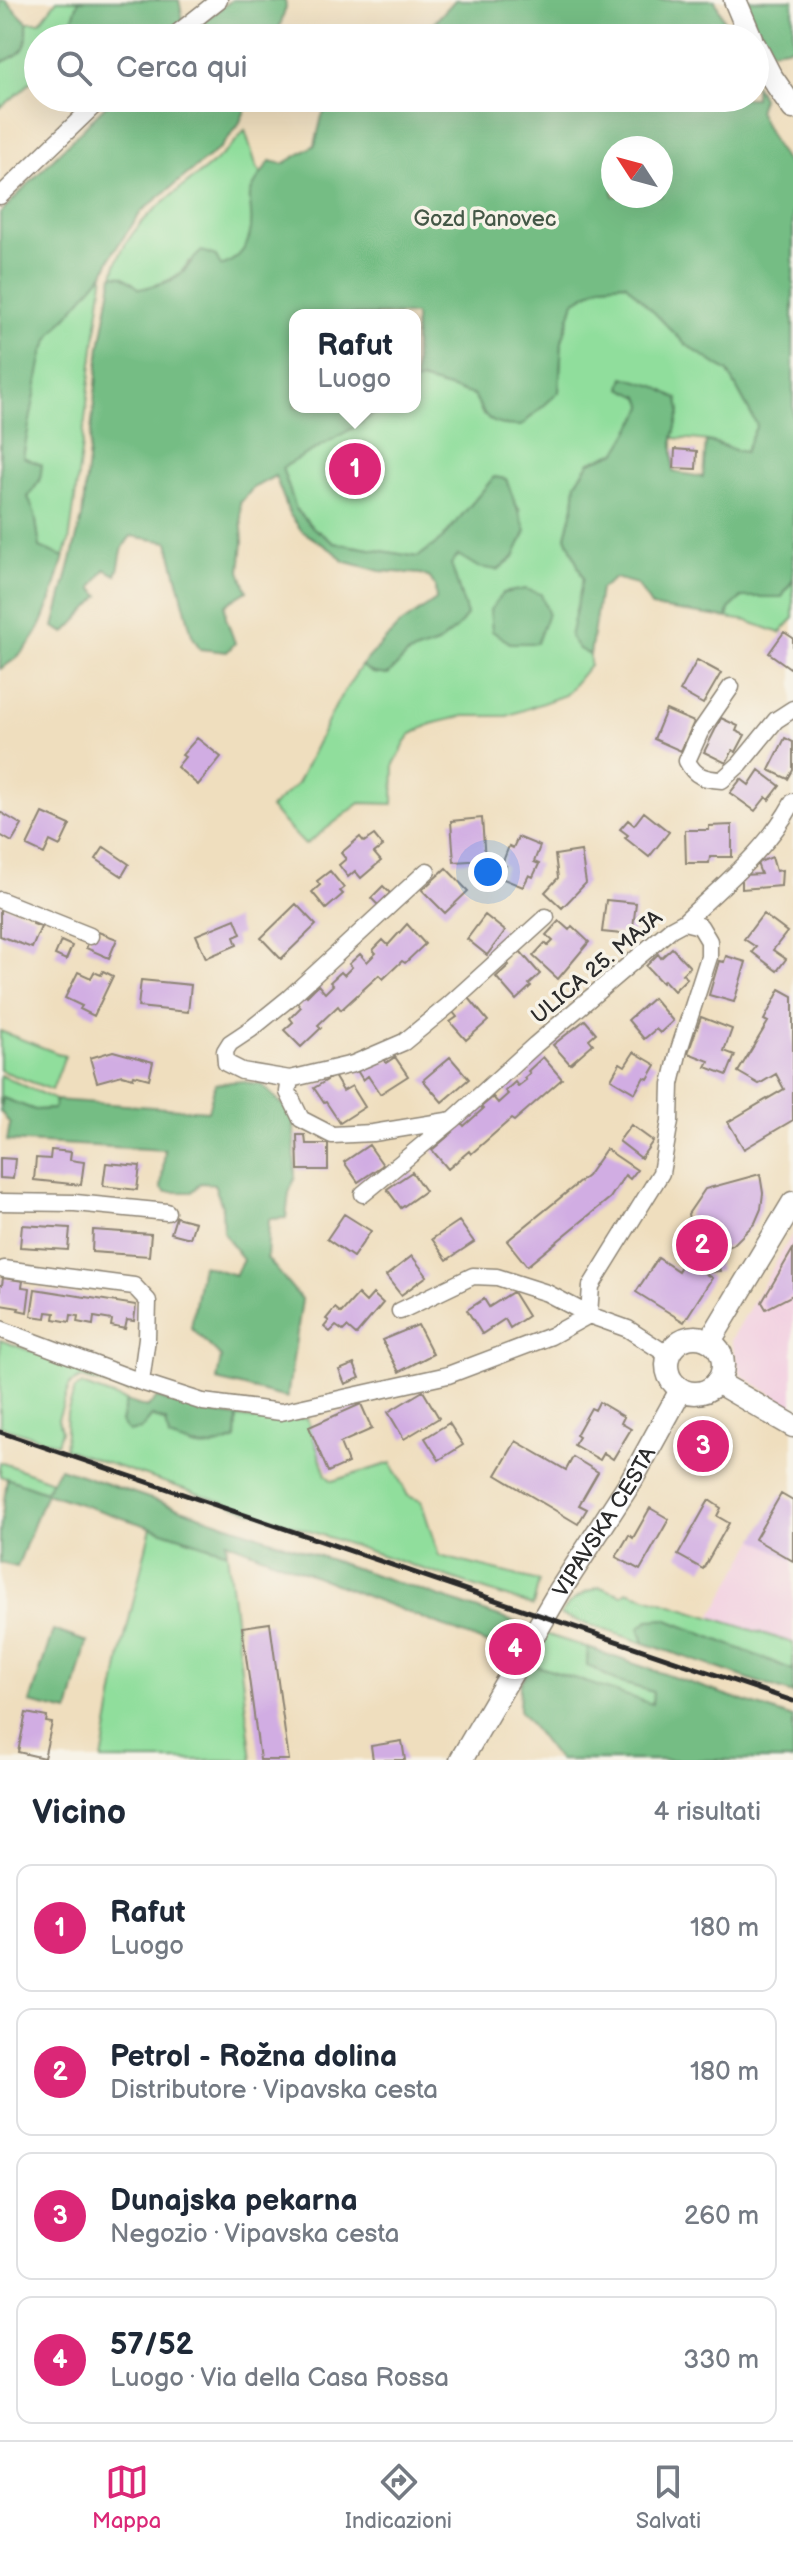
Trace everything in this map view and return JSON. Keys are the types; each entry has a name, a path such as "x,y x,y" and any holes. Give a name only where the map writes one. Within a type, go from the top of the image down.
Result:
{"main road":[{"path":"735,0 745,24"},
{"path":"769,73 793,108"},
{"path":"710,1341 793,1203"},
{"path":"686,1338 710,1341 721,1356 723,1365 717,1382 704,1392 681,1390 674,1385 667,1371 672,1347 686,1338"},
{"path":"717,1382 793,1426"},
{"name":"VIPAVSKA CESTA","path":"461,1760 559,1592 631,1481 681,1390"}],"street":[{"path":"189,24 219,0"},
{"path":"0,196 87,112"},
{"path":"731,687 700,732 687,761 692,771 703,779 722,780 740,764 776,720 793,709"},
{"path":"684,922 762,847 793,802"},
{"path":"427,871 288,999 230,1043 225,1051 226,1063 242,1071 290,1079 353,1064 404,1042 546,917"},
{"path":"0,900 90,936"},
{"name":"ULICA 25. MAJA","path":"363,1194 454,1119 671,929 684,922 700,926 709,941 709,957 671,1084 670,1121 661,1173 591,1286 589,1315"},
{"path":"290,1079 288,1092 301,1119 332,1135 373,1133 454,1119"},
{"path":"0,1202 75,1203 167,1212"},
{"path":"4,1269 134,1286 148,1301 141,1382"},
{"path":"400,1311 473,1276 497,1277 547,1293 589,1315 628,1329 668,1355"},
{"path":"0,1329 203,1402 281,1412 448,1375 551,1336 589,1315"}],"shaded area":[{"path":"793,1233 793,1407 741,1375 731,1340"},
{"path":"781,1494 793,1501 793,1643 711,1617"}],"green space":[{"path":"0,0 5,0 27,24 24,24 23,49 0,63"},
{"path":"57,0 79,0 71,24 27,24 40,22"},
{"path":"79,0 179,0 183,20 178,24 71,24"},
{"path":"232,0 285,0 281,24 200,24"},
{"path":"455,0 715,0 725,24 433,24"},
{"path":"745,0 793,0 793,47 769,51 769,24 755,24"},
{"path":"24,46 24,89 0,108 0,63"},
{"path":"99,112 244,112 238,126 221,147 142,211 114,251 104,273 52,334 43,353 23,457 42,465 40,480 28,497 35,514 40,547 64,557 36,635 27,648 0,669 0,213"},
{"name":"Gozd Panovec","path":"324,112 758,112 793,172 793,579 782,597 742,597 729,609 727,618 652,607 637,584 615,578 600,589 590,655 579,649 570,637 583,578 566,536 576,483 590,462 617,452 644,407 640,397 621,388 624,377 655,386 678,399 680,411 673,438 673,472 703,477 706,441 745,452 757,425 728,372 685,344 625,283 602,285 574,302 562,341 559,392 521,426 491,421 474,395 421,380 421,309 289,309 289,413 376,413 282,468 296,509 311,526 334,543 418,557 442,539 494,477 506,479 526,531 514,557 498,570 478,567 458,555 451,564 467,615 437,644 408,654 388,675 373,673 361,666 398,626 436,600 435,586 430,578 421,574 380,571 343,561 302,531 290,515 275,476 253,488 240,503 243,542 240,571 247,591 225,605 235,643 227,652 200,649 192,635 168,542 131,536 122,552 116,575 105,569 92,588 100,596 65,633 54,627 82,517 100,347 113,275 123,276 140,289 175,278 202,251 216,256 221,266 236,258 249,239 250,195 270,161 283,164 315,145"},
{"path":"245,130 257,168 262,174 250,196 250,241 237,260 221,266 189,261 175,277 140,289 123,276 113,275 122,251 135,231 171,196 211,165"},
{"path":"104,273 69,542 64,557 40,548 35,514 28,497 40,480 23,457 45,348 62,318"},
{"path":"626,283 685,344 728,372 757,425 745,452 708,441 673,438 680,411 640,397 645,407 617,452 590,462 576,483 566,536 583,578 579,602 579,649 590,655 590,665 565,695 507,716 464,716 431,724 410,735 394,764 393,804 360,803 305,845 270,808 297,784 338,701 361,666 373,673 388,675 408,654 437,644 457,628 467,615 450,564 459,555 478,567 520,511 506,479 494,477 442,539 418,557 334,543 311,526 296,509 282,468 376,413 421,413 421,380 474,395 483,415 559,392 562,341 574,302 602,285"},
{"path":"793,580 793,619 780,633 747,621 727,618 729,609 742,597 782,597"},
{"path":"525,589 541,594 548,613 537,643 510,643 492,631 490,610 503,593"},
{"path":"0,1031 65,1056 52,1090 0,1070"},
{"path":"0,1075 56,1100 54,1109 35,1110 3,1098 0,1105"},
{"path":"239,1081 262,1085 294,1116 295,1178 289,1193 286,1218 269,1219 267,1258 302,1300 287,1398 217,1380 221,1357 191,1328 202,1265 235,1275 243,1260 223,1232 222,1206 214,1184 200,1183 192,1192 166,1192 161,1188 165,1150 7,1141 10,1124 0,1111 3,1098 35,1110 54,1109 56,1100 208,1111 215,1084"},
{"path":"0,1340 131,1387 129,1392 81,1378 70,1384 58,1419 61,1431 57,1444 0,1426"},
{"path":"82,1385 126,1401 121,1422 141,1429 151,1416 168,1425 181,1440 198,1447 211,1447 236,1439 237,1417 269,1421 307,1418 326,1475 332,1481 391,1463 408,1496 421,1501 439,1556 539,1581 533,1606 65,1449 67,1413 75,1389"},
{"path":"157,1398 209,1413 237,1417 236,1439 210,1447 188,1444 169,1438 166,1421 152,1416 141,1429 129,1432 121,1422 126,1401 147,1408"},
{"path":"0,1462 52,1481 46,1492 0,1476"},
{"path":"60,1468 523,1625 506,1651 226,1541 227,1552 46,1493 17,1567 0,1563 0,1532 7,1478 45,1492"},
{"path":"151,1527 227,1552 252,1760 102,1760 121,1654"},
{"path":"600,1587 622,1595 627,1591 793,1643 793,1670 665,1619 640,1628 644,1643 560,1615 577,1597"},
{"path":"665,1619 793,1670 793,1694 644,1643 639,1628 648,1620"},
{"path":"53,1630 87,1642 69,1712 30,1703"},
{"path":"545,1634 588,1648 587,1665 618,1682 654,1692 652,1706 531,1664"},
{"path":"588,1648 793,1718 793,1760 558,1760 519,1710 520,1685 531,1664 652,1704 653,1692 618,1682 587,1665"}],"building":[{"path":"675,449 697,451 696,469 674,468"},
{"path":"784,632 793,638 793,665 790,668 769,653"},
{"path":"697,660 721,673 703,704 680,691"},
{"path":"666,710 694,722 681,751 654,739"},
{"path":"721,718 738,726 736,731 745,735 726,763 704,752"},
{"path":"197,738 221,757 198,785 177,767 185,757 182,755"},
{"path":"785,738 793,742 793,770 788,779 769,770"},
{"path":"759,770 780,786 755,811 730,793 741,779 749,785"},
{"path":"0,812 22,825 12,842 0,835"},
{"path":"644,812 669,832 649,857 625,838 628,835 620,829 628,820 634,825"},
{"path":"43,813 70,825 60,846 50,841 44,854 27,846"},
{"path":"482,818 485,860 454,862 451,821"},
{"path":"732,825 732,857 710,857 709,863 686,863 685,830 709,830 709,826"},
{"path":"374,835 383,846 374,853 381,861 361,878 355,871 348,877 339,865 346,859 341,853 360,837 364,842"},
{"path":"518,837 540,846 534,862 539,864 533,877 529,875 523,887 501,878 506,866 502,864 509,846 513,848"},
{"path":"104,847 129,864 122,876 96,859"},
{"path":"581,851 586,883 562,908 545,892 558,878 555,855"},
{"path":"772,857 776,871 782,870 781,886 742,889 742,875 761,874 757,863"},
{"path":"446,868 468,891 445,913 422,890"},
{"path":"330,871 344,888 340,891 343,894 326,909 312,892 320,885 317,881"},
{"path":"383,886 390,893 378,905 371,898"},
{"path":"606,900 636,903 632,935 602,932"},
{"path":"0,904 35,917 33,924 41,927 32,948 0,936"},
{"path":"296,904 316,925 281,959 261,938"},
{"path":"763,914 787,932 773,950 786,959 777,971 752,952 756,947 744,939"},
{"path":"485,915 505,931 487,955 467,939"},
{"path":"235,919 241,934 234,937 237,945 206,958 196,935"},
{"path":"559,921 569,930 572,926 589,942 558,979 533,956 545,943 548,946 553,941 546,935"},
{"path":"407,924 425,944 405,963 402,961 383,979 379,975 341,1010 338,1006 301,1047 284,1030 293,1022 290,1018 301,1007 296,1001 304,993 307,996 318,985 325,993 333,985 330,982 341,972 344,975 352,967 349,964 360,954 367,962 383,940 388,945"},
{"path":"93,930 117,939 109,958 86,948"},
{"path":"61,941 72,946 66,960 55,955"},
{"path":"672,948 690,967 682,974 687,978 674,991 646,966 658,954 661,958"},
{"path":"520,951 540,974 516,1000 496,977"},
{"path":"726,956 746,962 734,1002 709,995 719,961 724,962"},
{"path":"103,971 113,976 94,1016 65,998 78,972 91,978 94,972 101,975"},
{"path":"141,980 191,985 188,1012 138,1007"},
{"path":"780,989 793,996 793,1120 744,1149 728,1122 784,1089 776,1074 759,1084 738,1072 768,1022 764,1020"},
{"path":"469,998 488,1021 466,1040 450,1022 457,1017 453,1012"},
{"path":"653,998 673,1021 660,1033 656,1029 644,1039 628,1020"},
{"path":"701,1017 732,1029 724,1051 735,1055 727,1075 706,1067 709,1061 688,1053"},
{"path":"585,1020 596,1033 589,1039 593,1044 570,1064 553,1045"},
{"path":"113,1051 153,1062 149,1079 122,1075 97,1082 90,1058"},
{"path":"634,1052 656,1065 635,1093 611,1079 620,1063 625,1066"},
{"path":"381,1056 386,1063 395,1057 408,1076 380,1094 368,1076 363,1080 356,1069"},
{"path":"450,1057 469,1079 442,1102 423,1080"},
{"path":"543,1057 562,1079 514,1121 511,1119 471,1154 469,1151 448,1169 432,1150 453,1132 450,1129 460,1121 464,1126 493,1097 498,1103 515,1082 518,1086 526,1080 528,1071"},
{"path":"334,1076 343,1091 352,1086 365,1107 340,1123 314,1088"},
{"path":"631,1125 653,1141 641,1158 619,1141"},
{"path":"297,1135 305,1135 306,1144 328,1144 328,1170 298,1170"},
{"path":"369,1145 383,1165 358,1182 344,1162"},
{"path":"606,1149 637,1170 630,1179 625,1175 610,1198 527,1266 507,1241 587,1176"},
{"path":"51,1150 71,1152 70,1160 84,1162 81,1185 34,1180 36,1158 50,1159"},
{"path":"0,1158 15,1159 13,1179 0,1178"},
{"path":"106,1163 140,1166 137,1190 103,1186"},
{"path":"412,1172 425,1191 401,1208 387,1189"},
{"path":"760,1174 763,1193 755,1223 733,1245 714,1252 720,1271 704,1273 712,1278 684,1322 636,1292 658,1258 678,1271 684,1261 689,1263 693,1237 688,1214 705,1189"},
{"path":"344,1214 371,1231 353,1257 327,1239"},
{"path":"176,1217 195,1222 190,1238 171,1233"},
{"path":"459,1221 474,1242 447,1260 432,1239"},
{"path":"22,1225 70,1228 68,1250 20,1247"},
{"path":"93,1230 151,1234 149,1256 92,1252"},
{"path":"793,1249 793,1295 766,1309 762,1302"},
{"path":"412,1256 427,1276 401,1295 386,1276"},
{"path":"3,1278 23,1281 22,1287 30,1288 27,1312 0,1305"},
{"path":"35,1289 136,1305 134,1321 127,1320 125,1329 111,1326 112,1320 94,1317 93,1325 77,1322 78,1316 71,1315 70,1322 54,1319 55,1313 47,1312 46,1318 31,1316"},
{"path":"513,1292 528,1316 510,1328 505,1319 482,1334 467,1310 484,1299 489,1307"},
{"path":"358,1294 366,1302 373,1294 383,1303 356,1335 347,1327 343,1331 336,1326 330,1332 324,1327 335,1308 341,1313"},
{"path":"418,1325 433,1354 399,1372 382,1340"},
{"path":"354,1364 360,1378 345,1384 339,1370"},
{"path":"423,1391 439,1418 404,1439 388,1412"},
{"path":"599,1402 624,1417 621,1423 631,1429 613,1459 604,1453 600,1460 574,1445 591,1408 595,1410"},
{"path":"361,1404 372,1429 340,1443 348,1463 328,1472 309,1427"},
{"path":"449,1423 463,1445 439,1460 425,1438"},
{"path":"695,1432 711,1433 719,1447 710,1458 695,1459 687,1446"},
{"path":"516,1441 566,1470 573,1457 598,1472 579,1505 587,1509 578,1524 496,1475"},
{"path":"781,1494 793,1501 793,1561 755,1539"},
{"path":"709,1500 721,1508 717,1516 729,1523 703,1569 678,1555"},
{"path":"650,1508 669,1519 640,1570 616,1557 629,1535 633,1538"},
{"path":"270,1623 289,1760 260,1760 242,1627"},
{"path":"26,1713 47,1717 46,1722 52,1723 44,1758 18,1752"},
{"path":"402,1741 405,1760 373,1760 371,1746"}],"railway":[{"path":"0,1432 793,1701"}],"place":[{"name":"Rafut","path":"355,469"},
{"name":"Petrol - Rožna dolina","path":"702,1245"},
{"name":"Dunajska pekarna","path":"703,1446"},
{"name":"57/52","path":"515,1649"}]}
